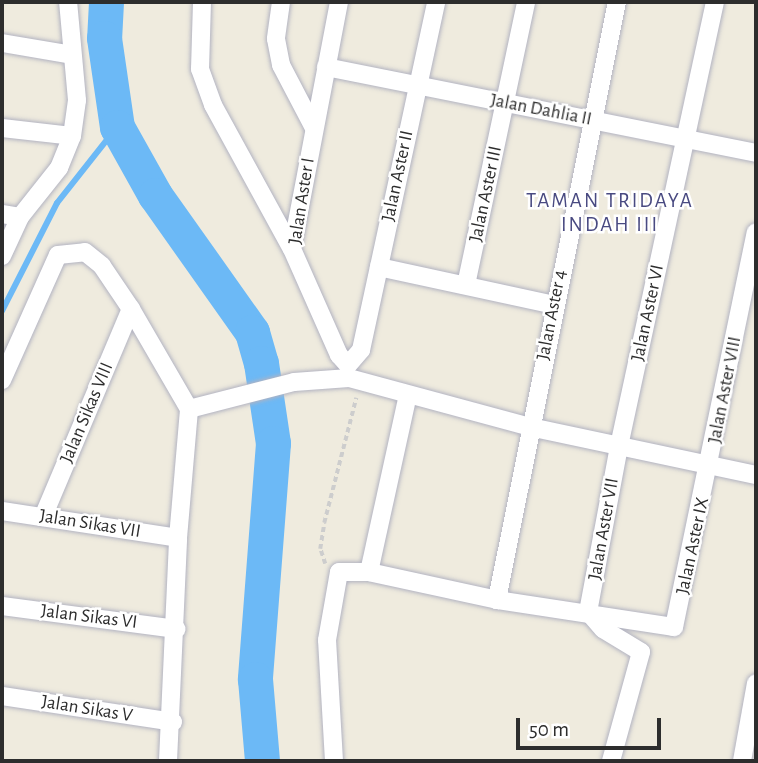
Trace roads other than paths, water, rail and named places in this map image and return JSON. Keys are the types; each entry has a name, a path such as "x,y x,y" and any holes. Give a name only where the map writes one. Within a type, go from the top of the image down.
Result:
{"street":[{"path":"2,256 20,217 59,168 72,136 77,100 68,2"},
{"path":"202,2 200,58 204,81 268,212 292,248"},
{"path":"281,2 276,39 281,65 314,128"},
{"name":"Jalan Aster I","path":"340,2 292,248 339,355 352,375"},
{"name":"Jalan Aster II","path":"352,375 361,350 436,2"},
{"name":"Jalan Aster III","path":"466,285 526,2"},
{"name":"Jalan Aster 4","path":"497,600 591,120 617,2"},
{"name":"Jalan Aster VI","path":"619,446 715,2"},
{"path":"2,43 72,55"},
{"name":"Jalan Dahlia II","path":"326,67 756,153"},
{"path":"2,128 72,136"},
{"path":"2,214 20,217"},
{"name":"Jalan Aster VIII","path":"710,465 756,232"},
{"path":"2,380 58,255 85,252 102,266 131,309 189,409 178,538 173,722 168,761"},
{"path":"379,267 555,305"},
{"name":"Jalan Sikas VIII","path":"43,517 131,309"},
{"path":"189,409 294,382 352,375 408,395 530,427 756,475"},
{"path":"369,572 408,395"},
{"name":"Jalan Aster VII","path":"589,612 619,446"},
{"name":"Jalan Aster IX","path":"589,612 674,627 710,465"},
{"name":"Jalan Sikas VII","path":"2,510 178,538"},
{"path":"334,761 327,640 338,572 369,572 497,600 589,612 603,629 641,652 611,761"},
{"name":"Jalan Sikas VI","path":"2,606 176,629"},
{"path":"742,761 756,683"},
{"name":"Jalan Sikas V","path":"2,696 173,722"}],"waterway":[{"path":"106,2 104,38 117,127 155,195 252,332 261,363 273,443 255,679 262,761"},
{"path":"2,311 57,203 117,127"}],"district":[{"name":"TAMAN TRIDAYA INDAH III","path":"610,213"}]}
